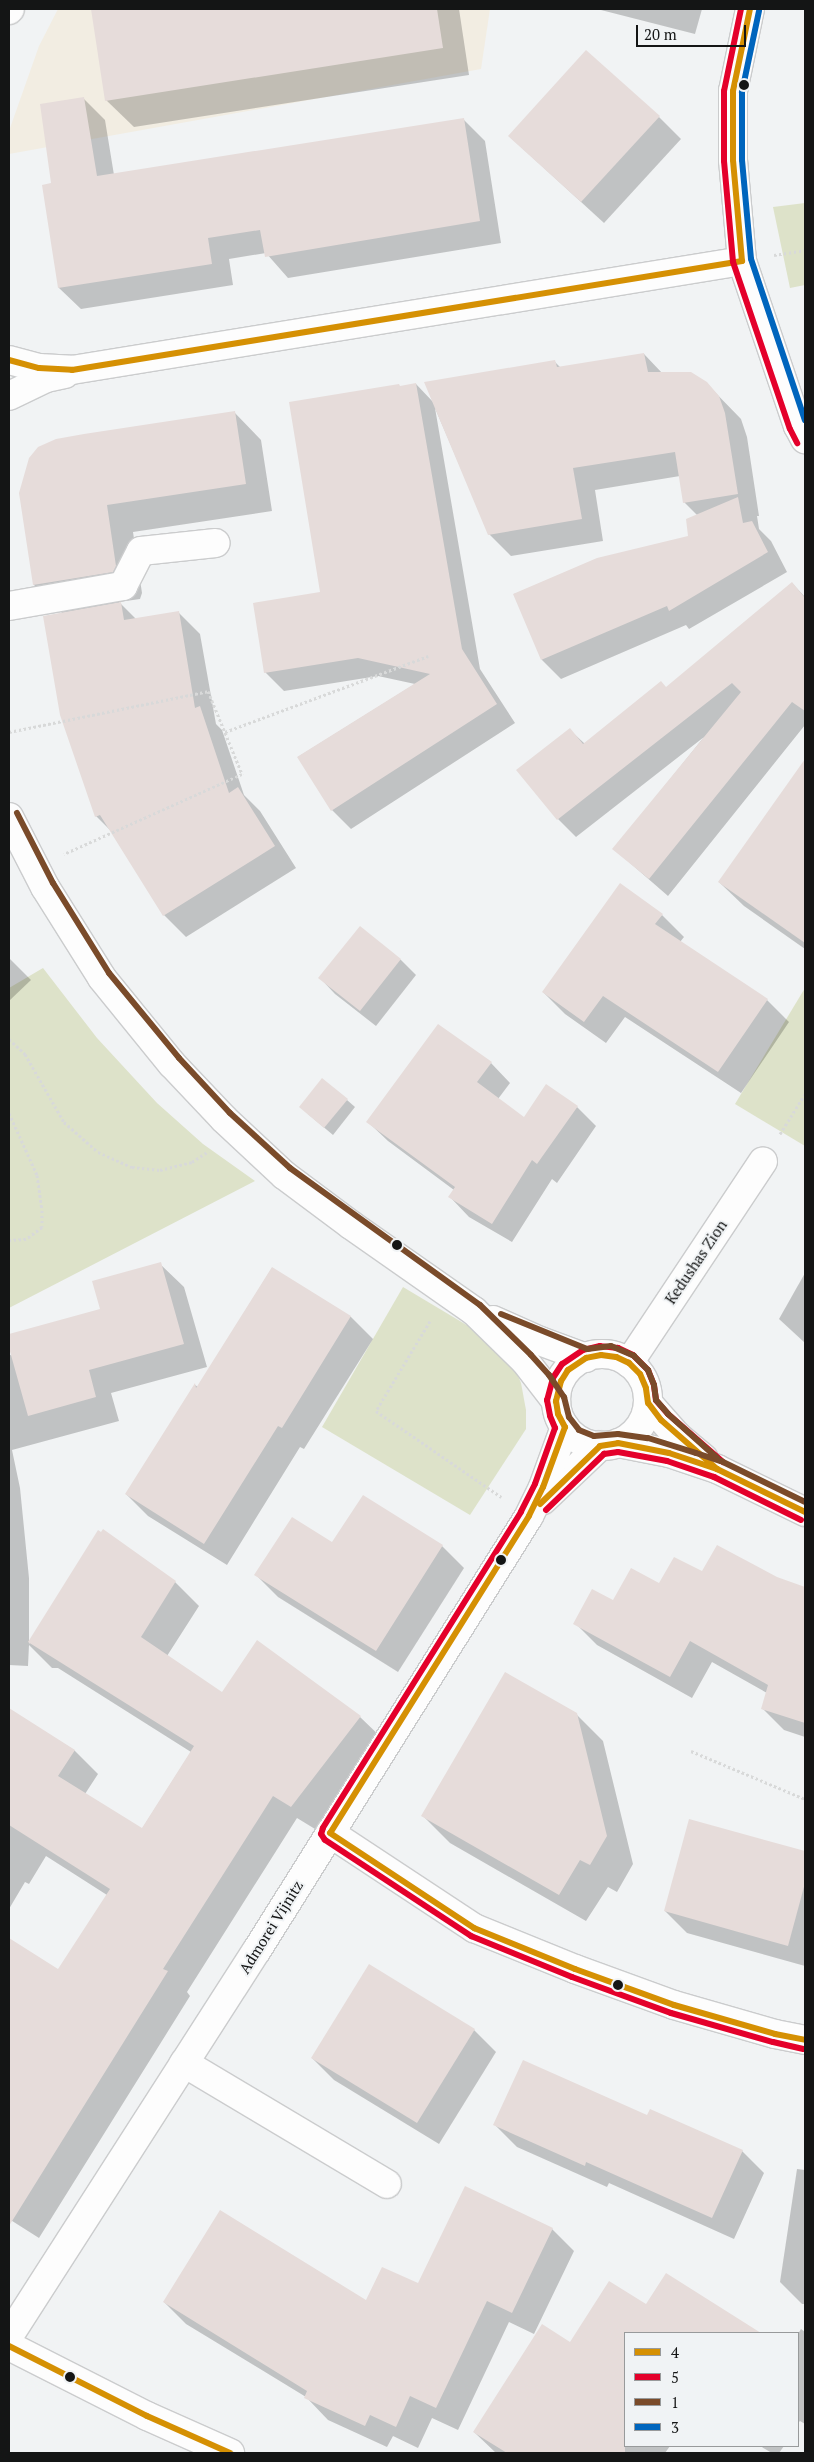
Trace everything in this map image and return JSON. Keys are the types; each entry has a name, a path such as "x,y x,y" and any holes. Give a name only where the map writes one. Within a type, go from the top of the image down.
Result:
{"street":[{"path":"750,9 732,92 733,160 742,261 798,426 805,439"},
{"path":"9,360 39,368 72,370 742,261"},
{"path":"9,396 46,378 96,366"},
{"path":"9,606 123,586 141,551 216,542"},
{"path":"9,817 34,867 102,978 172,1064 238,1132 284,1175 474,1311 540,1341 586,1358 608,1355 629,1363 643,1381 648,1402 645,1417 637,1430 609,1445"},
{"name":"Kedushas Zion","path":"629,1363 763,1161"},
{"path":"474,1311 525,1361 556,1401"},
{"path":"586,1358 564,1375 556,1401 558,1414 565,1427 580,1440 669,1453 717,1469 805,1512"},
{"path":"648,1402 677,1436 717,1469"},
{"name":"Admorei Vijnitz","path":"9,2336 330,1833 529,1516 543,1487 565,1427"},
{"name":"Admorei Vijnitz","path":"529,1516 571,1472 609,1445"},
{"path":"330,1833 474,1928 575,1969 674,2005 802,2039"},
{"path":"184,2063 387,2184"},
{"path":"9,2346 147,2416 230,2453"}],"path":[{"path":"224,732 428,656"},
{"path":"9,732 208,691 242,774 34,867"},
{"path":"9,1039 25,1054 64,1122 98,1152 132,1167 160,1170 192,1162 238,1132"},
{"path":"763,1161 805,1094"},
{"path":"9,1113 37,1175 42,1227 26,1239 9,1240"},
{"path":"447,1293 376,1411 529,1516"},
{"path":"691,1751 805,1799"}],"shaded area":[{"path":"58,9 490,9 481,69 9,154 9,131 39,46"}],"green space":[{"path":"805,203 805,285 790,288 773,207"},
{"path":"43,968 97,1038 157,1103 203,1144 255,1181 9,1308 9,988"},
{"path":"805,988 805,1146 735,1104"},
{"path":"403,1287 495,1342 514,1366 521,1383 526,1410 526,1429 470,1515 322,1427"}],"building":[{"path":"91,9 437,9 443,48 105,101"},
{"path":"586,50 660,116 581,202 508,136"},
{"path":"84,97 97,176 464,118 480,221 265,257 260,230 208,238 212,264 58,288 42,185 51,183 40,104"},
{"path":"644,353 648,372 691,372 707,382 719,396 725,413 738,494 683,503 675,452 573,468 582,519 488,535 424,382 555,360 557,367"},
{"path":"416,383 462,649 497,704 331,811 297,757 430,674 358,658 264,673 253,603 320,592 289,402 399,384 400,386"},
{"path":"235,411 246,484 107,505 116,566 113,572 33,585 19,493 29,458 38,447 56,439"},
{"path":"738,497 743,523 752,521 768,552 669,611 667,606 541,660 513,594 597,558 688,536 686,519"},
{"path":"792,582 805,598 805,711 792,702 649,879 612,849 741,692 732,683 557,820 516,770 570,728 583,744 661,681 666,687"},
{"path":"121,602 124,620 179,611 195,708 200,706 229,793 238,787 275,846 163,916 100,815 95,817 60,715 43,616"},
{"path":"805,759 805,943 718,882"},
{"path":"620,883 663,914 655,924 768,999 718,1072 603,996 584,1022 542,992"},
{"path":"360,926 401,959 360,1011 318,978"},
{"path":"438,1024 492,1062 477,1082 524,1117 546,1084 578,1106 537,1164 532,1160 492,1224 448,1197 455,1187 366,1122"},
{"path":"322,1078 348,1099 324,1128 299,1107"},
{"path":"161,1262 184,1344 89,1370 96,1397 28,1416 9,1348 9,1334 100,1309 92,1281"},
{"path":"272,1267 351,1316 282,1428 278,1426 204,1544 125,1494 195,1383 196,1388"},
{"path":"363,1495 443,1545 376,1651 254,1575 292,1517 332,1542"},
{"path":"103,1529 176,1581 141,1637 222,1692 257,1640 361,1716 291,1807 273,1796 163,1969 168,1971 9,2226 9,1938 58,1969 110,1889 9,1825 9,1708 75,1750 58,1776 142,1828 194,1746 28,1642 98,1530 101,1532"},
{"path":"717,1545 777,1577 805,1587 805,1723 761,1709 768,1685 690,1641 670,1677 573,1624 592,1589 613,1600 631,1568 659,1583 674,1557 702,1571"},
{"path":"505,1672 577,1713 607,1836 590,1865 580,1860 559,1895 421,1816"},
{"path":"689,1819 805,1851 805,1883 788,1946 664,1911"},
{"path":"369,1964 475,2029 417,2123 311,2058"},
{"path":"523,2060 647,2115 650,2109 743,2150 712,2218 586,2162 585,2166 493,2125"},
{"path":"465,2186 553,2228 512,2313 487,2301 436,2408 410,2396 396,2427 370,2415 365,2426 304,2398 307,2391 163,2302 220,2210 366,2300 382,2267 418,2283"},
{"path":"666,2273 759,2332 624,2332 625,2453 507,2453 473,2432 542,2324 570,2342 609,2281 646,2304"}],"transit line":[{"name":"5","path":"741,9 724,91 724,161 733,262 790,429 797,443"},
{"name":"4","path":"9,360 39,368 72,370 742,261 733,160 733,91 750,9"},
{"name":"3","path":"759,11 742,92 742,160 751,259 805,420"},
{"name":"1","path":"17,813 53,883 109,973 179,1058 230,1113 290,1168 480,1305 549,1375 564,1397 569,1417 579,1430 594,1436 618,1434 648,1438 696,1453 721,1461 805,1502"},
{"name":"1","path":"501,1314 587,1349 611,1346 634,1356 648,1370 654,1385 656,1400 668,1414 717,1458"},
{"name":"5","path":"723,1462 668,1414 656,1400 654,1385 648,1370 633,1355 618,1348 600,1346 583,1350 562,1364 553,1378 547,1400 550,1416 555,1428 535,1484 521,1512 321,1834 325,1840 471,1936 572,1977 671,2013 803,2049"},
{"name":"4","path":"717,1469 661,1420 648,1403 646,1388 640,1374 629,1363 616,1357 601,1355 586,1358 568,1370 561,1381 556,1401 558,1414 565,1427 543,1487 529,1516 330,1833 474,1928 575,1969 674,2005 775,2034 805,2040"},
{"name":"4","path":"540,1504 600,1446 618,1443 669,1453 717,1469 805,1512"},
{"name":"5","path":"546,1510 604,1454 618,1452 667,1461 714,1477 801,1520"},
{"name":"4","path":"9,2346 147,2416 230,2453"}]}
